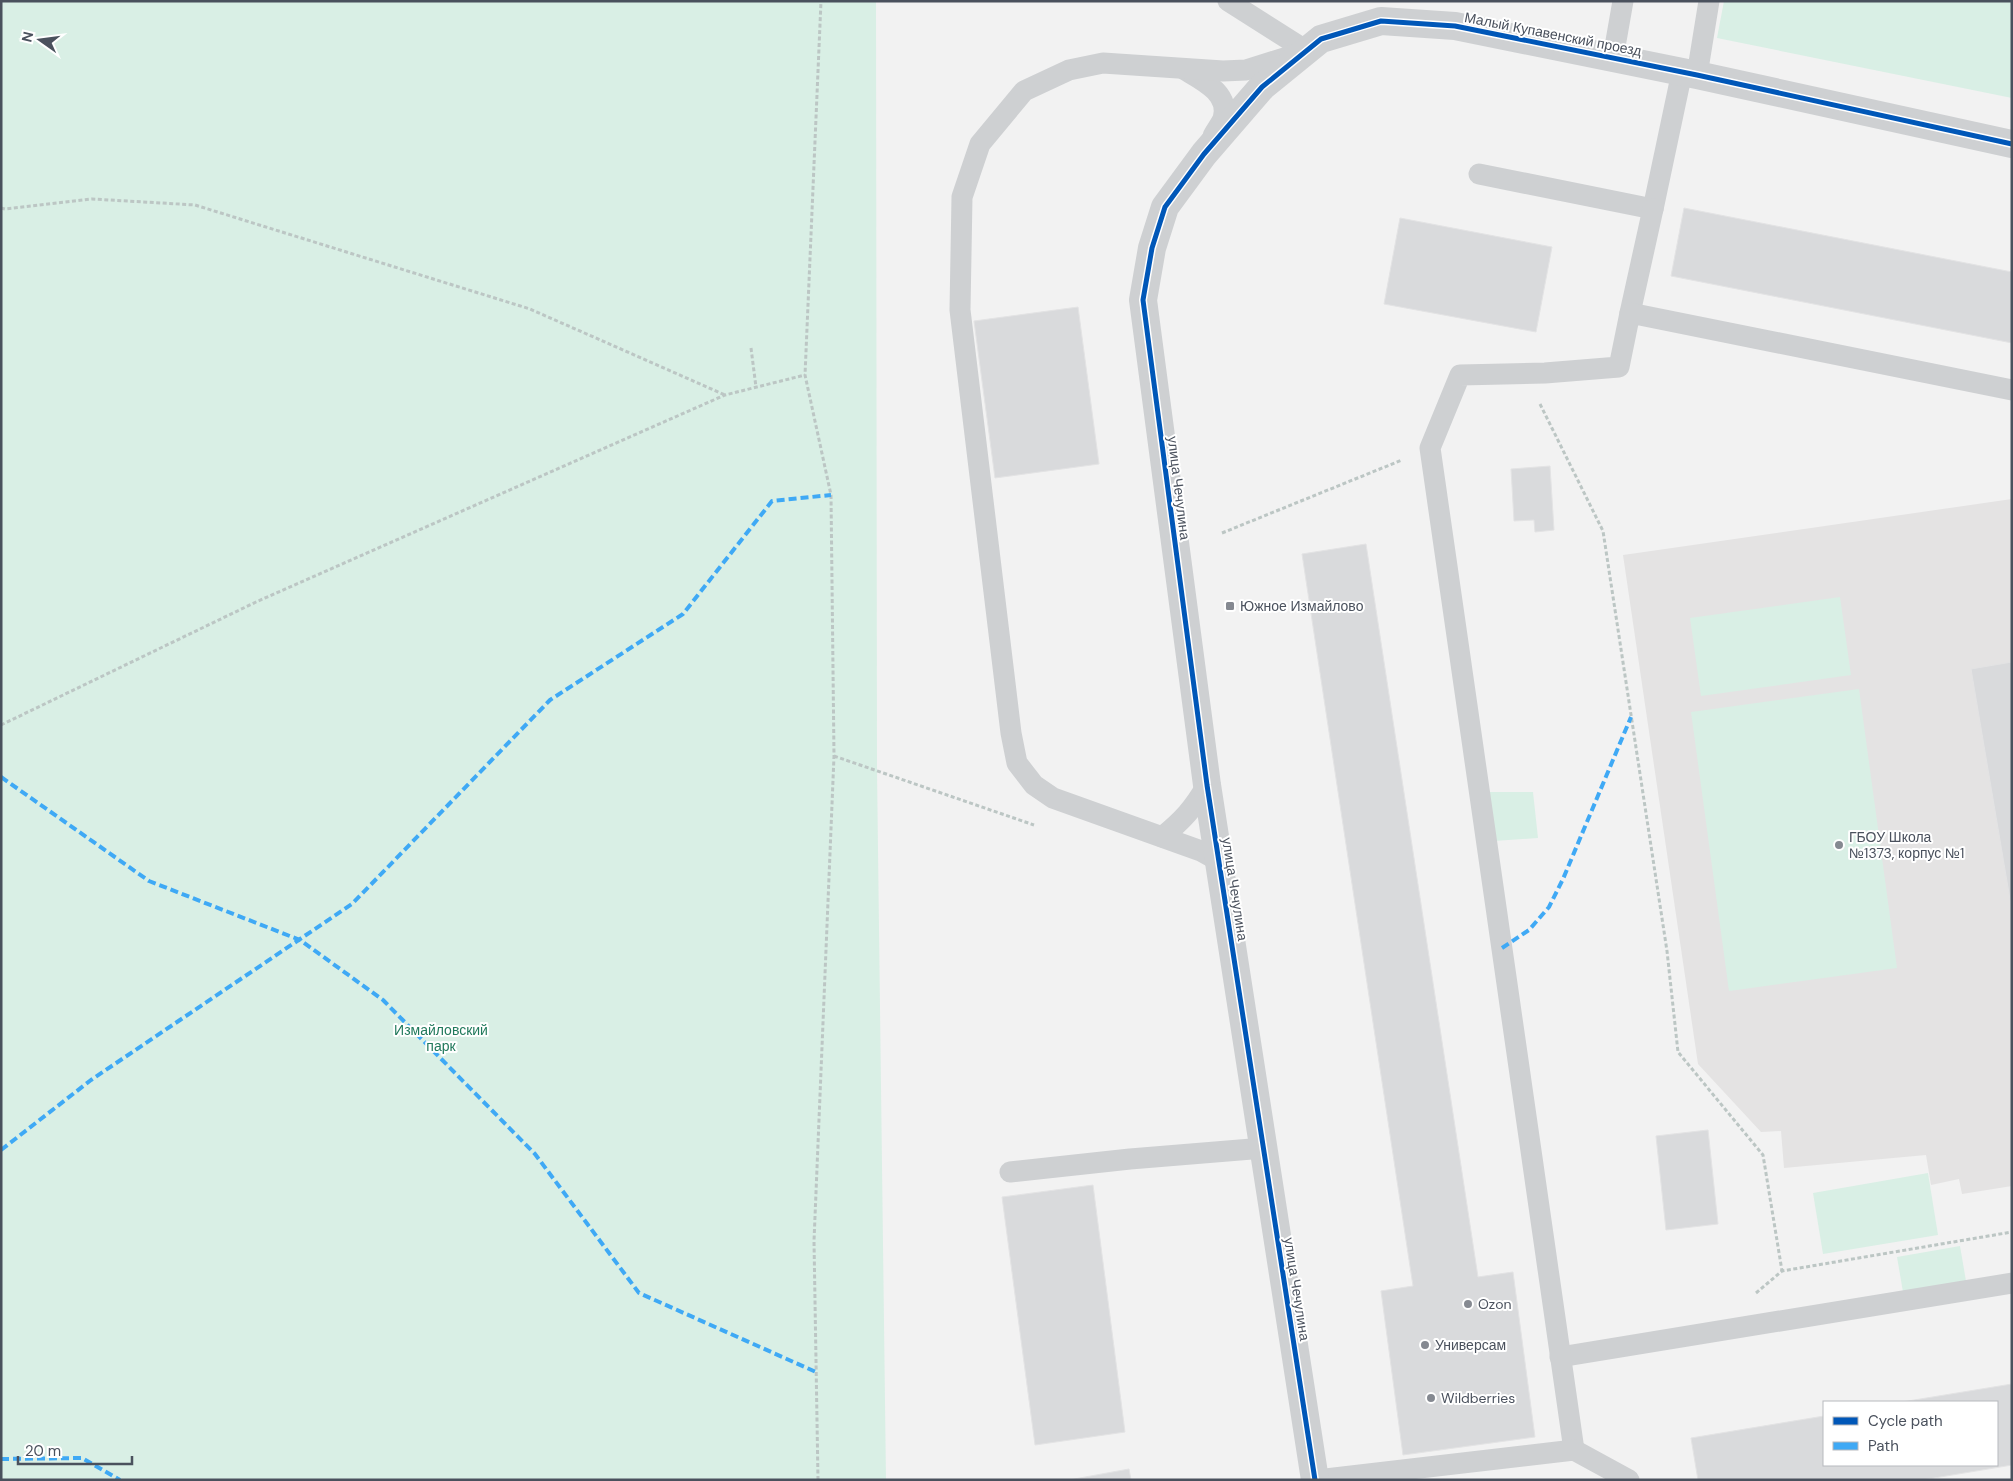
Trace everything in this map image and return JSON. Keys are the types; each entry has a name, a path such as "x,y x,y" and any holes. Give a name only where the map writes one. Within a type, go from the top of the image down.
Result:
{"street":[{"name":"Малый Купавенский проезд","path":"1143,300 1152,248 1165,207 1204,154 1262,87 1321,39 1381,21 1454,26 1690,73 2012,144"},
{"name":"улица Чечулина","path":"1143,300 1207,785 1316,1480"}],"lane":[{"path":"1228,1 1307,50"},
{"path":"1613,58 1623,1"},
{"path":"1574,1450 1430,448 1460,375 1619,367 1653,209 1709,1"},
{"path":"1219,861 1201,851 1053,798 1034,785 1017,762 1009,724 960,310 962,197 980,144 1024,91 1069,70 1103,63 1223,71 1246,70 1307,50"},
{"path":"1181,67 1212,86 1223,102 1224,117 1204,154"},
{"path":"1479,174 1653,209"},
{"path":"1630,313 2012,390"},
{"path":"1162,837 1180,823 1195,807 1207,785"},
{"path":"1010,1172 1130,1159 1264,1148"},
{"path":"1560,1358 2012,1283"},
{"path":"1316,1480 1435,1473 1574,1450 1629,1480"}],"path":[{"path":"818,1480 814,1242 834,756 831,495 805,375 821,1"},
{"path":"1,208 92,199 195,205 530,309 725,395"},
{"path":"751,348 756,387"},
{"path":"1525,373 1603,531 1667,951 1678,1052 1762,1155 1782,1271"},
{"path":"1,725 256,602 725,395 805,375"},
{"path":"1222,533 1430,448"},
{"path":"834,756 1042,827"},
{"path":"1753,1296 1782,1271 2012,1232"}],"shaded area":[{"name":"ГБОУ Школа №1373, корпус №1","path":"2012,499 2012,1186 1962,1194 1959,1179 1931,1185 1926,1155 1784,1168 1781,1131 1761,1132 1698,1064 1623,555"}],"green space":[{"name":"Измайловский парк","path":"1,1 876,1 877,770 886,1480 1,1480"},
{"path":"1724,1 2012,1 2012,98 1717,38"},
{"path":"1840,597 1851,675 1701,696 1690,618"},
{"path":"1859,689 1897,968 1729,991 1691,712"},
{"path":"1487,792 1533,792 1538,838 1494,841"},
{"path":"1928,1173 1938,1235 1823,1254 1813,1193"},
{"path":"1960,1246 1966,1281 1903,1292 1897,1257"}],"building":[{"path":"1684,208 2012,272 2012,343 1671,276"},
{"path":"1400,218 1552,247 1536,332 1384,304"},
{"path":"1078,307 1099,464 995,478 974,321"},
{"path":"1550,466 1554,530 1535,532 1534,520 1514,521 1511,469"},
{"path":"1366,544 1478,1277 1513,1272 1535,1437 1403,1455 1381,1291 1413,1286 1302,554"},
{"path":"2012,662 2012,911 1971,669"},
{"path":"1708,1130 1718,1224 1666,1230 1656,1136"},
{"path":"1093,1185 1125,1432 1035,1445 1002,1197"},
{"path":"2012,1384 2012,1465 1922,1480 1698,1480 1691,1438 1823,1416 1823,1466 1998,1466 1998,1401 1908,1401"},
{"path":"1129,1469 1131,1480 1069,1480"}],"marked path":[{"path":"1,1150 91,1080 352,904 550,700 683,614 772,501 831,495"},
{"path":"1502,948 1529,930 1549,907 1563,879 1631,717"},
{"path":"1,777 149,881 300,940 383,1000 535,1154 639,1293 816,1372"},
{"path":"1,1459 82,1458 120,1480"}],"cycle path":[{"path":"1315,1480 1207,785 1143,300 1152,248 1165,207 1204,154 1262,87 1321,39 1381,21 1455,26 1697,75 2012,144"}],"place":[{"name":"Южное Измайлово","path":"1230,606"},
{"name":"ГБОУ Школа №1373, корпус №1","path":"1839,845"},
{"name":"Ozon","path":"1468,1304"},
{"name":"Универсам","path":"1425,1345"},
{"name":"Wildberries","path":"1431,1398"}]}
